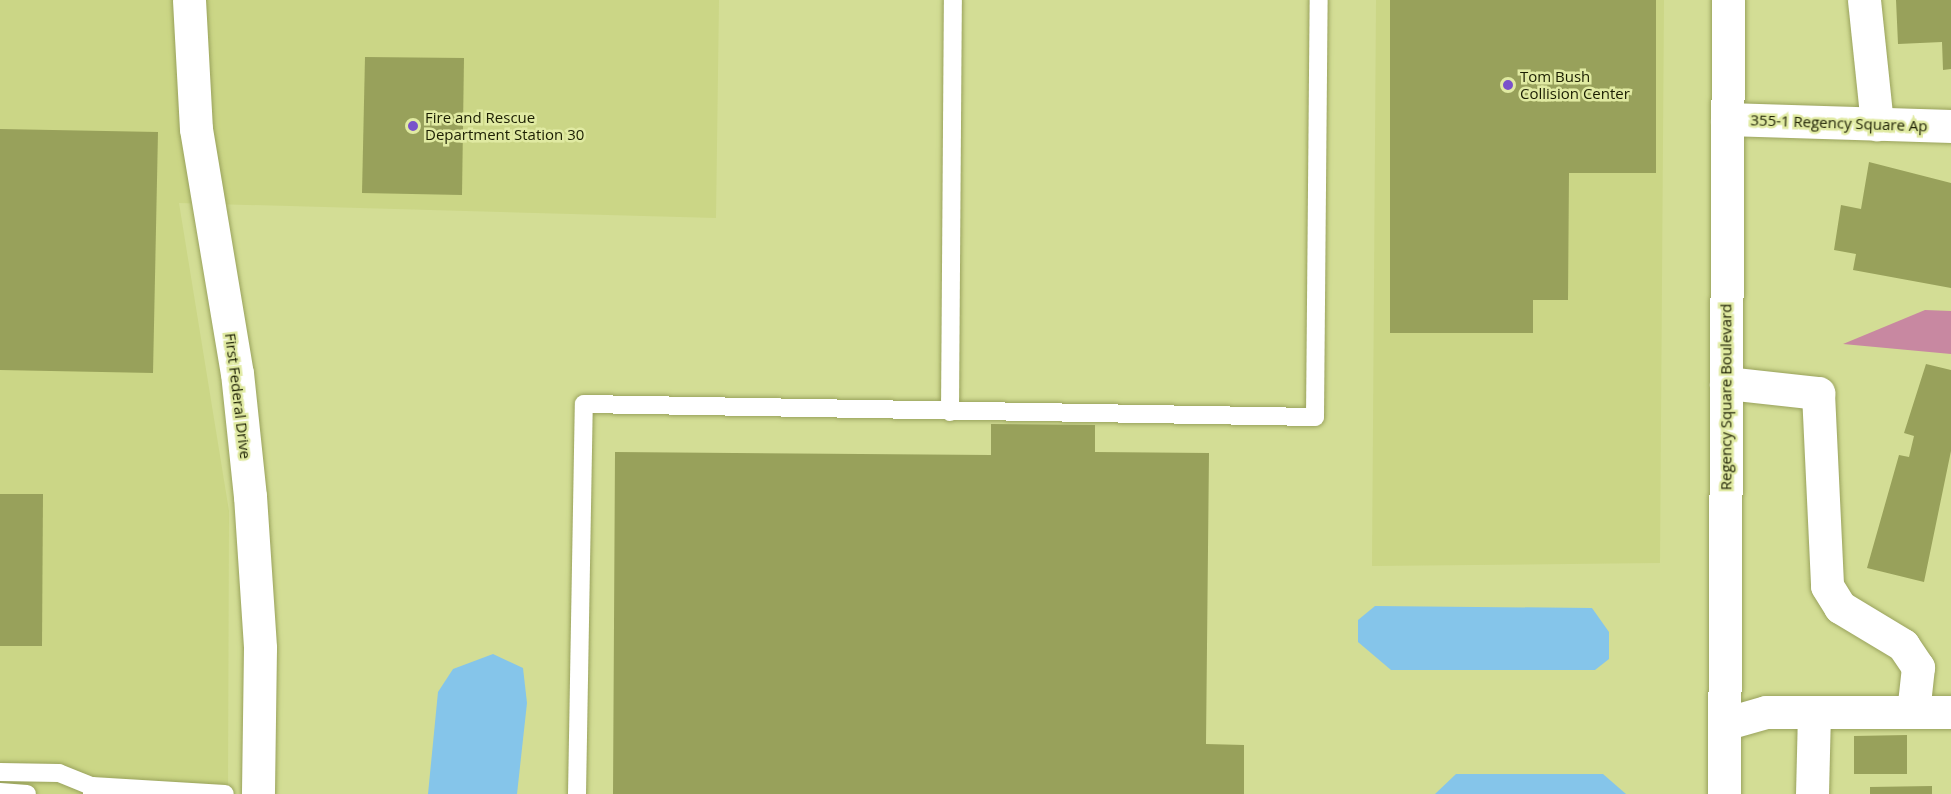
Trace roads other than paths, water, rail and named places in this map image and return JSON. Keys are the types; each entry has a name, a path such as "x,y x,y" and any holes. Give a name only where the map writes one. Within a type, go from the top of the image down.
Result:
{"street":[{"name":"First Federal Drive","path":"189,0 196,129 237,373 250,496 260,648 258,794"},
{"name":"Regency Square Boulevard","path":"1724,794 1728,0"},
{"path":"1864,0 1877,124"},
{"name":"355-1 Regency Square Ap","path":"1727,119 1951,126"},
{"path":"1726,383 1818,393 1827,586 1840,607 1903,645 1918,667 1913,712"},
{"path":"1724,724 1766,712 1951,712"},
{"path":"1812,794 1814,712"}],"lane":[{"path":"950,412 953,0"},
{"path":"577,794 584,404 1315,417 1319,0"},
{"path":"0,772 59,773 92,790 225,794"},
{"path":"0,792 27,794"}],"water":[{"path":"1375,606 1592,608 1609,632 1609,659 1595,670 1391,670 1358,642 1358,620"},
{"path":"493,654 523,668 527,703 517,794 428,794 438,692 453,669"},
{"path":"1456,774 1603,774 1626,794 1435,794"}],"place":[{"name":"Tom Bush Collision Center","path":"1508,85"},
{"name":"Fire and Rescue Department Station 30","path":"413,126"}]}
